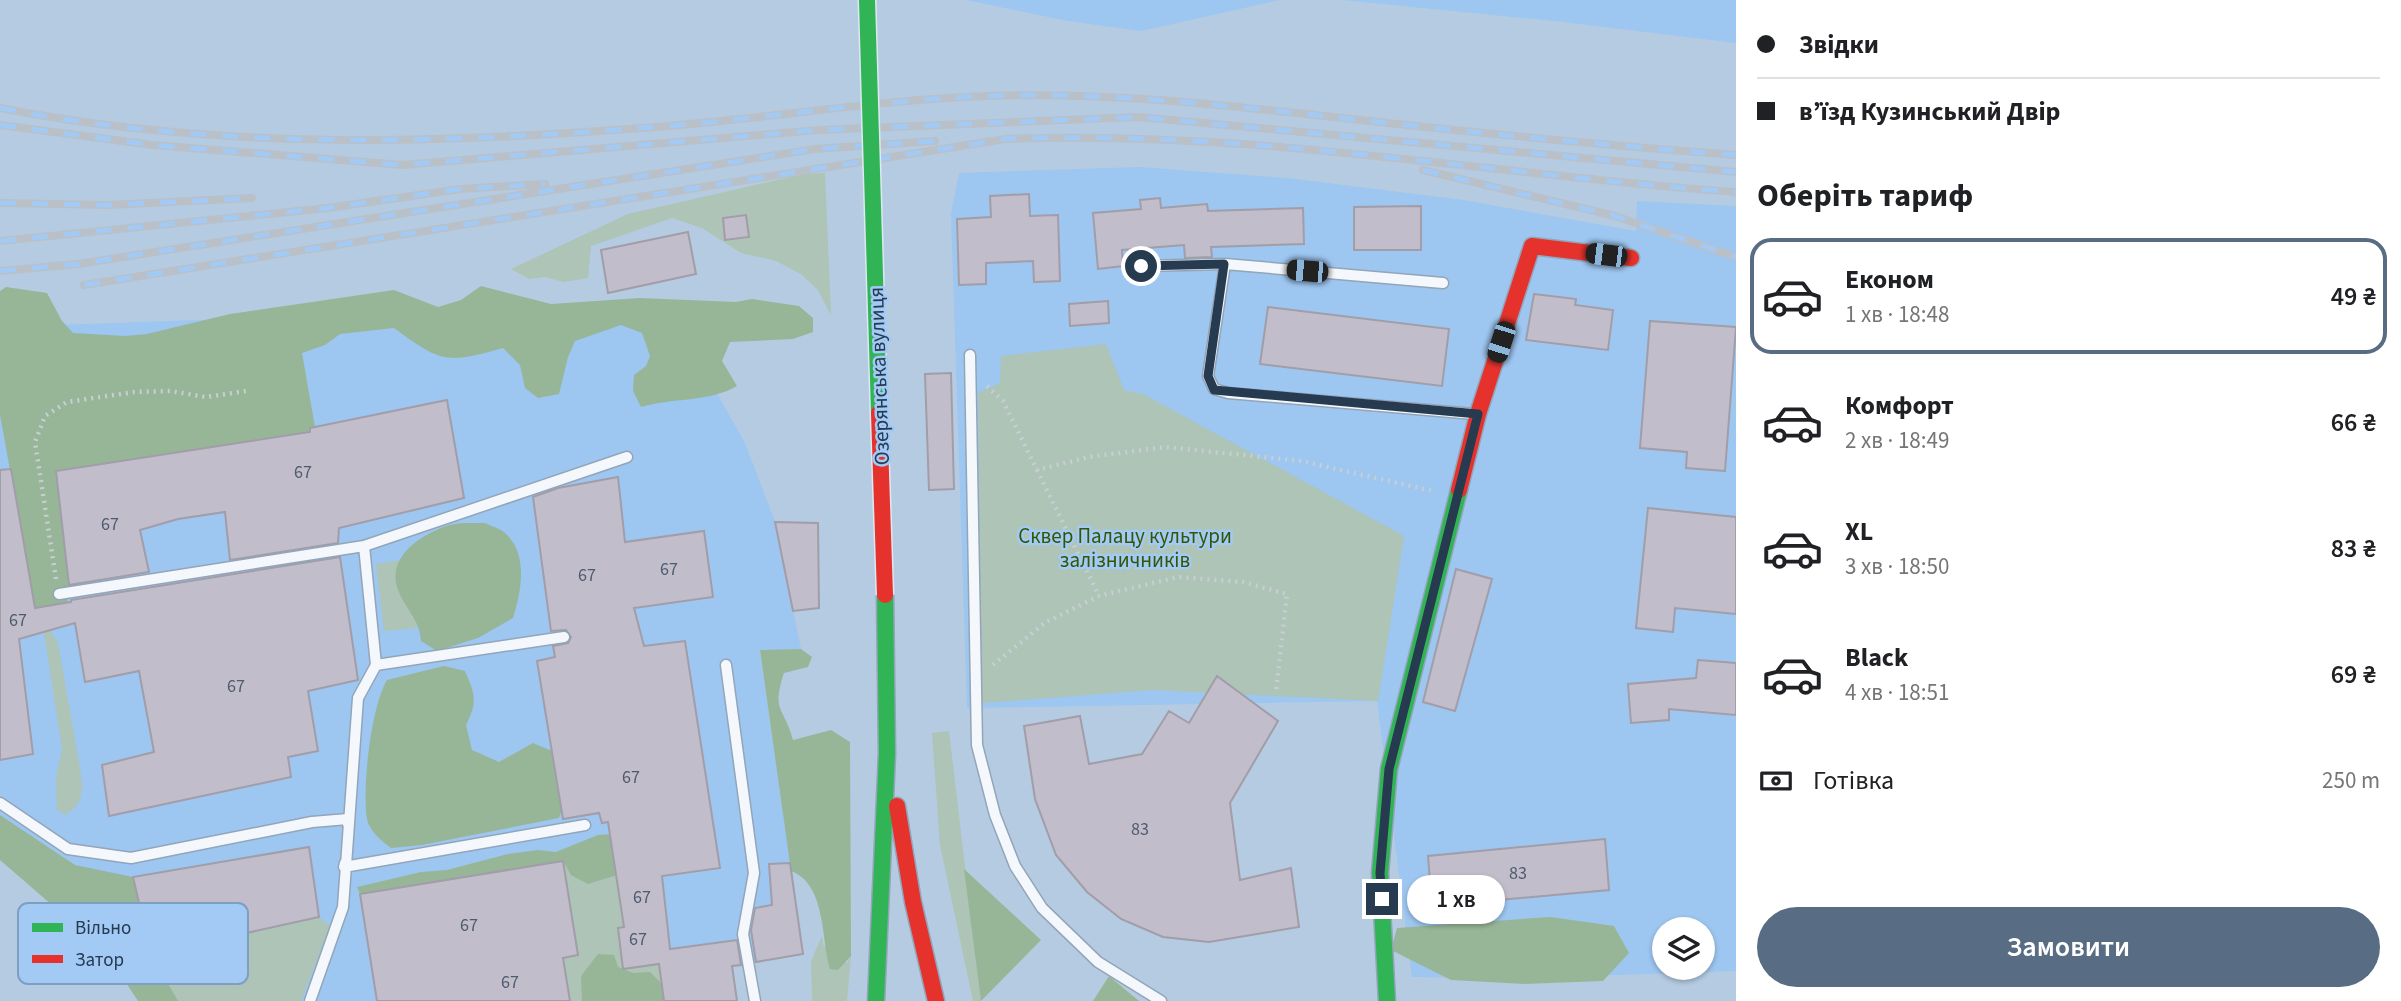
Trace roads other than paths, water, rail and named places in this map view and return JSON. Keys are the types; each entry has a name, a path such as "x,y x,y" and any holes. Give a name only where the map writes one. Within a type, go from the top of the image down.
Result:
{"main road":[{"name":"Озерянська вулиця","path":"867,0 885,595 887,752 876,1001"},
{"path":"1387,1001 1380,873 1389,769 1478,414 1532,246 1631,258"},
{"name":"Озерянська вулиця","path":"887,752 913,902 936,1001"}],"lane":[{"path":"1224,264 1208,376 1214,390 1478,414"},
{"path":"1141,266 1224,264 1443,283"},
{"path":"970,355 977,745 995,815 1015,866 1042,908 1098,962 1161,1001"},
{"path":"58,594 364,546 626,457"},
{"path":"310,1001 343,907 358,698 376,665 364,546"},
{"path":"376,665 564,637"},
{"path":"726,665 754,873 743,934 755,1001"},
{"path":"0,803 68,849 131,858 312,822 348,819"},
{"path":"344,867 585,825"}],"railway":[{"path":"0,108 81,122 162,131 326,140 409,140 655,127 944,98 1085,96 1232,106 1512,136 1736,155"},
{"path":"0,125 153,145 403,165 818,130 1139,117 1736,172"},
{"path":"84,285 1005,139 1097,138 1280,147 1736,192"},
{"path":"0,271 78,264 815,149 935,141"},
{"path":"1423,170 1615,216 1736,257"},
{"path":"0,241 328,208 460,189 545,184"},
{"path":"0,203 109,205 252,198"}],"park label":[{"name":"Сквер Палацу культури залізничників","path":"1125,548"}]}
